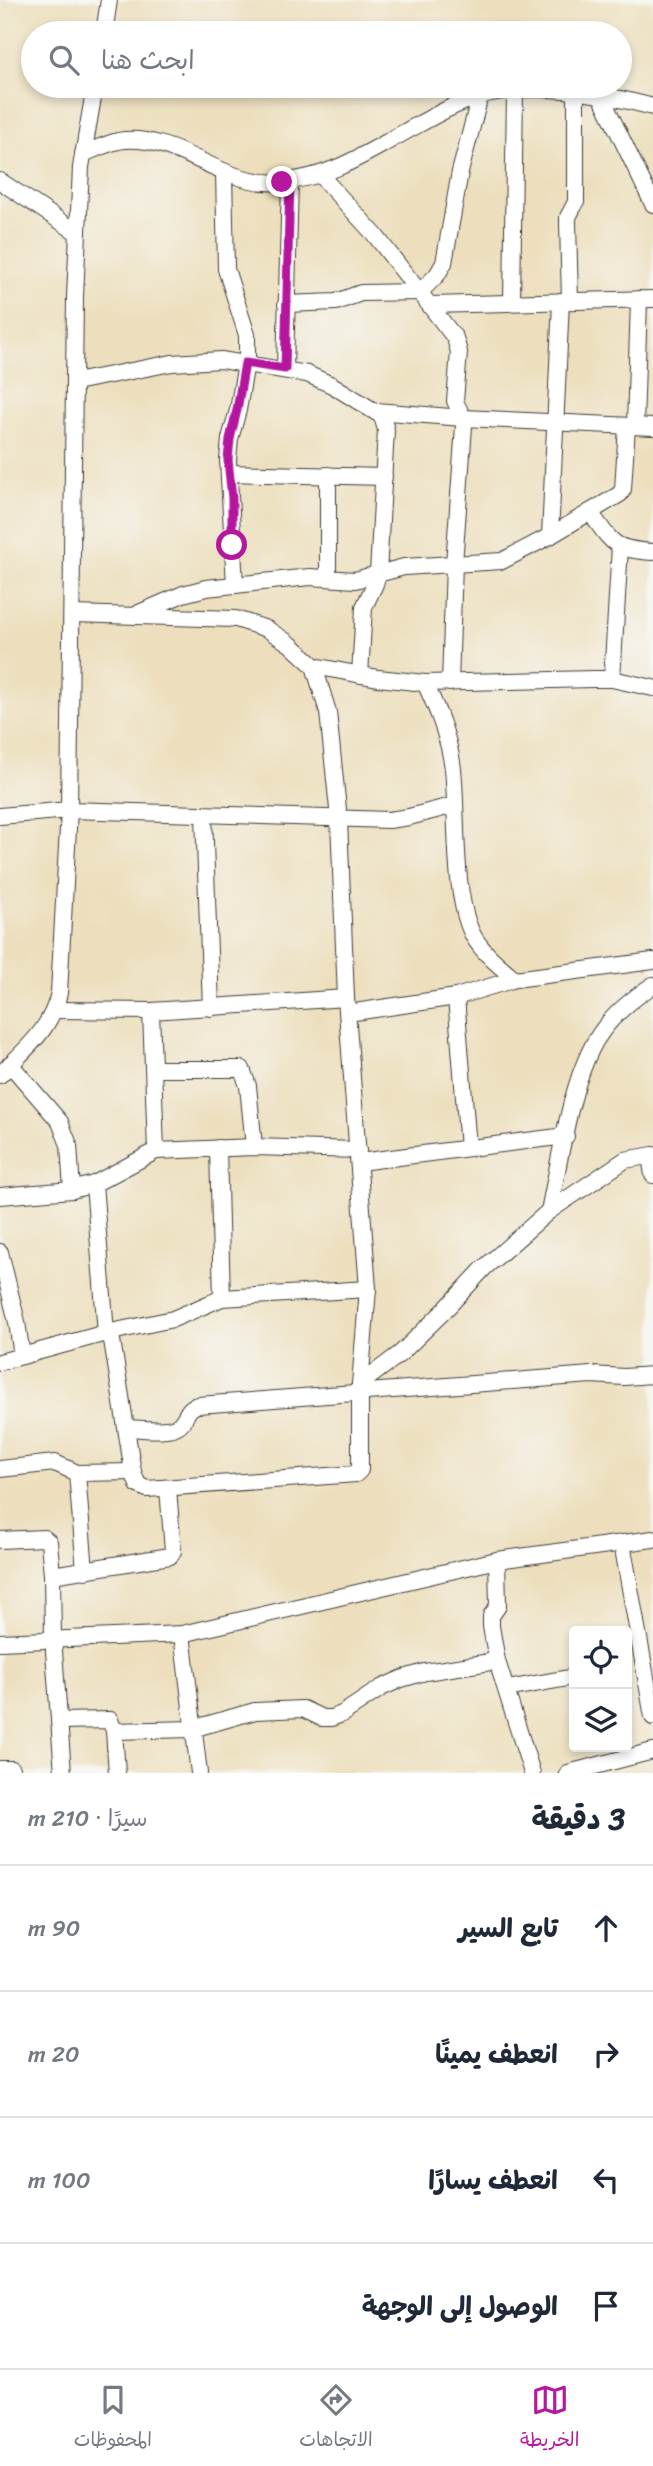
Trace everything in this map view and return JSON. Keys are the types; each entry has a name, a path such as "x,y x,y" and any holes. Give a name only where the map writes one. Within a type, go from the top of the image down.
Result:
{"street":[{"path":"106,21 109,0"},
{"path":"72,1190 66,1133 60,1122 5,1070 47,1026 60,993 69,810 78,233 83,154 92,98"},
{"path":"83,154 120,141 153,142 224,172 256,182 290,181 346,166 431,118 476,98"},
{"path":"425,298 444,263 460,172 479,98"},
{"path":"512,303 515,98"},
{"path":"550,536 554,423 566,301 568,217 576,202 576,98"},
{"path":"602,98 653,204"},
{"path":"610,98 653,107"},
{"path":"224,172 226,269 247,335 245,363 230,439 234,585"},
{"path":"320,174 354,210 425,298 455,338 459,352 455,401 463,418 450,682"},
{"path":"0,181 78,233"},
{"path":"285,369 290,181"},
{"path":"134,616 183,594 206,588 273,580 355,580 404,567 502,561 550,536 620,494 623,489 646,299 512,303 361,293 336,302 286,304"},
{"path":"75,382 172,363 221,360 285,369 318,378 376,411 385,423 384,477 378,574 372,591 366,598 362,615 360,675"},
{"path":"376,411 653,427"},
{"path":"229,472 384,477"},
{"path":"328,475 328,578"},
{"path":"590,512 611,540 620,547 653,552"},
{"path":"612,679 620,547"},
{"path":"73,614 236,619 267,629 290,644 314,666 328,712 339,819 347,1006 368,1289 361,1388 362,1465 356,1475 141,1488 133,1472 112,1340 106,1333 94,1184"},
{"path":"314,666 425,683 612,679 653,688"},
{"path":"425,683 443,720 447,738 467,923 481,947 515,979"},
{"path":"0,816 69,810 389,820 455,805"},
{"path":"204,815 211,1007"},
{"path":"55,1010 151,1011 211,1007 347,1006 456,997 515,979 653,961"},
{"path":"549,1210 580,1073 596,1038 632,999 653,985"},
{"path":"456,997 468,1148"},
{"path":"151,1011 156,1151"},
{"path":"154,1069 242,1069 248,1086 254,1147"},
{"path":"0,1196 72,1190 94,1184 156,1151 254,1147 358,1156 468,1148 566,1136"},
{"path":"218,1148 222,1298"},
{"path":"361,1388 401,1353 484,1268 549,1210 625,1160 652,1155 653,1175"},
{"path":"1,1257 13,1303 22,1356"},
{"path":"0,1362 106,1333 173,1319 222,1298 368,1289"},
{"path":"127,1428 177,1426 188,1409 198,1405 361,1388 653,1374"},
{"path":"0,1469 55,1464 77,1473 133,1472"},
{"path":"77,1473 85,1570"},
{"path":"52,1574 170,1556 173,1553 168,1488"},
{"path":"0,1540 47,1539 52,1574 53,1638 64,1773"},
{"path":"0,1642 182,1634 497,1560 653,1539"},
{"path":"622,1543 653,1717"},
{"path":"497,1560 498,1606 491,1616 491,1626 498,1661 532,1773"},
{"path":"182,1634 199,1773"},
{"path":"114,1731 192,1729 255,1711 303,1709 322,1718 331,1717 342,1714 380,1688 401,1679 425,1672 498,1661"},
{"path":"632,1667 644,1665"},
{"path":"508,1689 569,1678"},
{"path":"59,1721 110,1720 114,1731 117,1773"},
{"path":"568,1773 653,1751"},
{"path":"0,1769 12,1769 13,1773"}],"route":[{"path":"232,545 232,498 228,460 245,363 285,369 290,181 282,182"}]}
